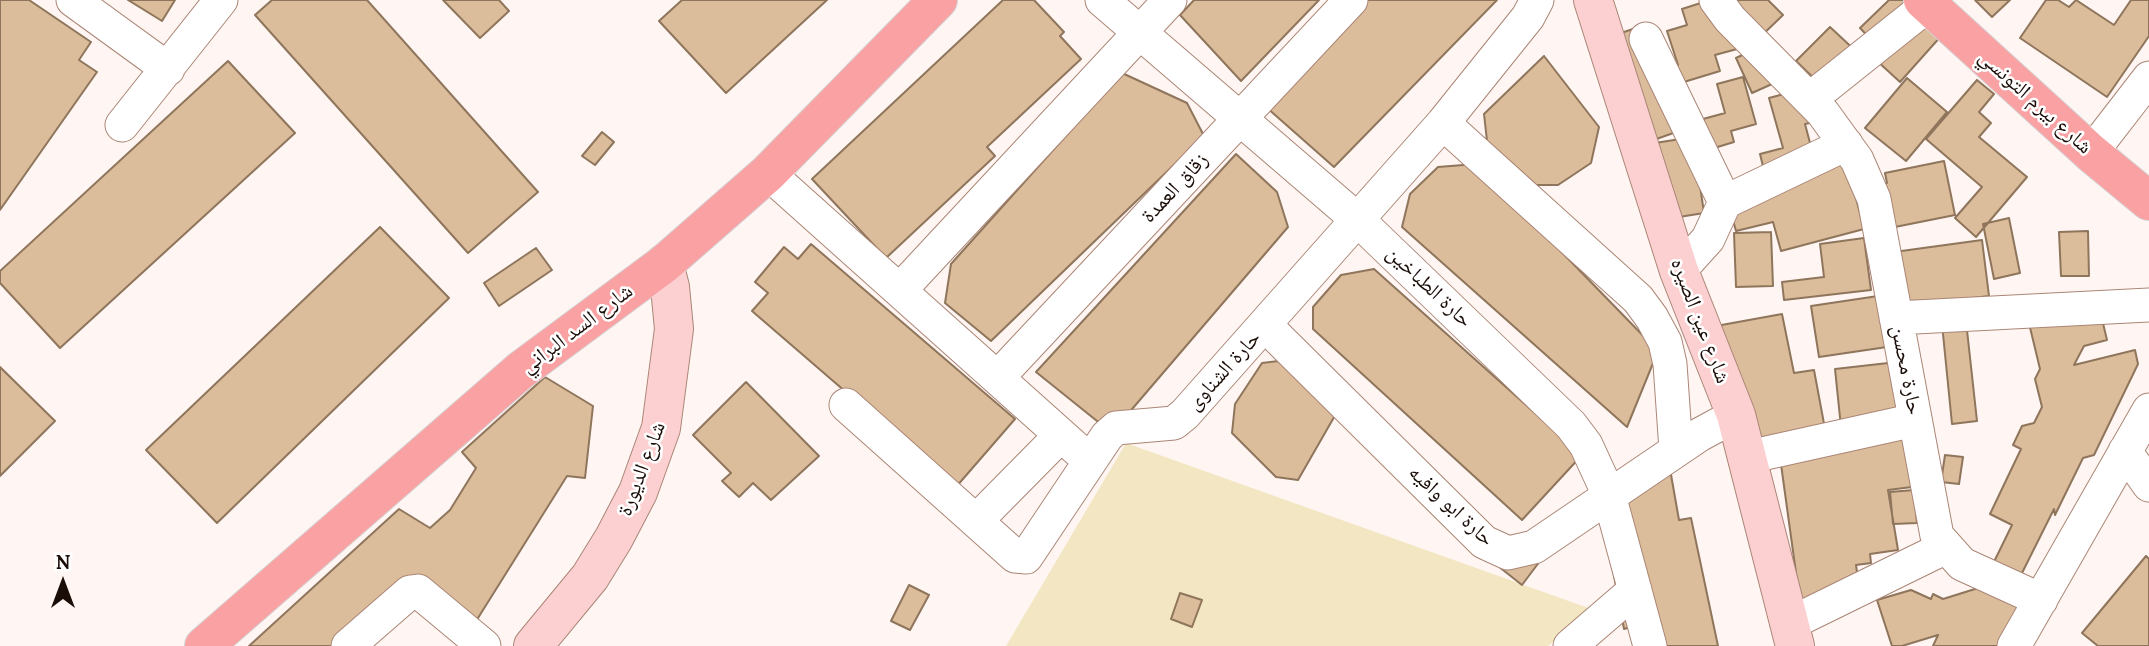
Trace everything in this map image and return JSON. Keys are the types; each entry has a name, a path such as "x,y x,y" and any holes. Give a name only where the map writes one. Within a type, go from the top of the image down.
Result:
{"main road":[{"name":"شارع السد البراني","path":"204,646 521,370 664,264 768,173 938,0"},
{"name":"شارع بيرم التونسي","path":"1929,2 2091,153 2149,201"}],"street":[{"path":"73,0 168,69"},
{"path":"122,125 221,0"},
{"name":"حارة الطباخين","path":"1102,0 1359,221 1550,401 1586,445 1609,495 1650,646"},
{"path":"900,290 1170,0"},
{"name":"زقاق العمدة","path":"999,376 1351,0"},
{"name":"حارة الشناوى","path":"846,405 978,519 1014,556 1026,557 1031,554 1090,460 1116,428 1162,426 1174,423 1185,414 1359,221 1443,123 1528,17 1537,0"},
{"name":"شارع عين الصيره","path":"1593,0 1679,271 1736,415 1793,634"},
{"name":"حارة محسن","path":"1716,0 1730,19 1811,99 1857,160 1874,199 1937,536 1962,564 2040,600"},
{"path":"1811,99 1929,2"},
{"path":"1646,39 1725,202"},
{"path":"2091,153 2149,79"},
{"path":"1443,123 1638,299 1652,318 1665,342 1670,364 1676,450"},
{"path":"1679,271 1708,239 1725,202 1846,144"},
{"path":"768,173 999,376 1090,460"},
{"name":"شارع الديورة","path":"533,646 590,577 614,538 638,492 661,428 674,329 670,287 664,264"},
{"path":"1896,318 2149,305"},
{"name":"حارة ابو وافيه","path":"1265,325 1484,542 1495,549 1521,552 1534,547 1676,450 1736,415"},
{"path":"2014,646 2040,600 2141,471 2149,410"},
{"path":"1748,457 1915,419"},
{"path":"978,519 1061,435"},
{"path":"1793,634 1947,547"},
{"path":"1570,646 1635,590"},
{"path":"348,646 410,592 418,591 484,646"}],"shaded area":[{"path":"1126,443 1594,610 1548,646 1006,646"}],"building":[{"path":"0,0 29,0 91,42 79,60 97,72 0,210"},
{"path":"128,0 175,0 162,21"},
{"path":"272,0 367,0 538,192 468,253 255,15"},
{"path":"443,0 499,0 509,11 480,38"},
{"path":"682,0 827,0 726,93 659,21"},
{"path":"1003,0 1034,0 1064,32 1060,36 1081,59 987,147 995,156 886,258 812,179"},
{"path":"1194,0 1319,0 1241,81 1180,15"},
{"path":"1367,0 1497,0 1334,167 1266,107"},
{"path":"1710,0 1737,49 1715,55 1720,71 1674,85 1669,68 1678,65 1667,31 1687,25 1682,9"},
{"path":"1714,0 1768,0 1783,15 1755,42"},
{"path":"1889,0 1920,0 1879,48 1860,28"},
{"path":"1975,0 2010,0 1992,17"},
{"path":"2046,0 2058,0 2069,7 2076,0 2114,25 2131,0 2149,0 2149,36 2107,97 2020,38"},
{"path":"1918,14 1942,35 1900,82 1876,60"},
{"path":"1642,26 1679,131 1648,142 1612,36"},
{"path":"1830,27 1860,55 1826,90 1796,61"},
{"path":"1765,44 1781,80 1752,93 1736,58"},
{"path":"1544,56 1599,127 1591,163 1558,185 1536,185 1487,141 1484,114"},
{"path":"228,61 295,133 60,348 0,283 0,271"},
{"path":"1122,73 1187,103 1204,136 991,341 945,303 951,264"},
{"path":"1743,77 1756,124 1731,131 1734,142 1711,149 1703,119 1725,113 1717,84"},
{"path":"1907,78 1947,112 1906,161 1865,128"},
{"path":"1977,80 1994,94 1979,112 1991,123 1979,137 2027,177 1976,237 1955,218 1982,187 1926,139"},
{"path":"1810,87 1819,121 1805,124 1814,158 1846,159 1864,229 1781,251 1773,222 1736,231 1729,206 1770,195 1760,154 1783,148 1769,98"},
{"path":"602,132 614,142 595,165 582,156"},
{"path":"1693,137 1704,213 1654,221 1655,143"},
{"path":"1236,154 1277,192 1288,227 1121,422 1097,421 1036,372"},
{"path":"1944,161 1955,215 1875,231 1866,187 1887,183 1885,173"},
{"path":"1476,164 1658,351 1627,427 1402,227 1410,194 1438,167"},
{"path":"2009,218 2020,273 1994,279 1983,224"},
{"path":"380,227 449,298 217,523 146,450"},
{"path":"2088,231 2089,276 2061,276 2059,232"},
{"path":"1771,232 1773,286 1736,287 1734,233"},
{"path":"1864,238 1871,290 1784,300 1782,282 1824,277 1820,244"},
{"path":"1982,240 1989,296 1901,307 1894,252"},
{"path":"811,244 1015,419 956,487 752,311 768,293 755,282 784,247 798,259"},
{"path":"536,248 552,270 499,306 484,283"},
{"path":"1374,269 1582,455 1522,520 1313,329 1313,307 1341,275"},
{"path":"1878,296 1887,347 1819,357 1811,306"},
{"path":"2097,298 2107,340 2084,346 2074,365 2135,350 2138,364 2094,455 2083,458 2016,585 1989,572 2012,525 1990,514 2021,449 2013,445 2022,426 2034,423 2042,407 2035,379 2040,369 2027,315"},
{"path":"1782,314 1794,373 1814,370 1825,429 1740,446 1716,326"},
{"path":"1966,321 1977,421 1952,424 1942,324"},
{"path":"1287,360 1337,412 1298,480 1276,477 1232,433 1235,404 1262,363"},
{"path":"1915,360 1922,419 1841,427 1835,369"},
{"path":"0,367 55,421 0,476"},
{"path":"545,377 593,406 585,478 567,476 473,626 416,581 333,646 249,646 399,509 430,528 450,510 476,468 462,452"},
{"path":"746,382 819,456 771,500 753,483 739,497 722,481 731,473 693,435"},
{"path":"1905,435 1912,487 1888,490 1898,550 1870,554 1871,563 1856,565 1860,593 1800,602 1780,457"},
{"path":"1945,455 1963,457 1959,484 1941,482"},
{"path":"1670,469 1679,520 1691,518 1718,646 1635,646 1631,627 1624,629 1600,501"},
{"path":"1914,490 1917,523 1893,524 1890,492"},
{"path":"2146,556 2149,559 2149,646 2098,646 2082,633"},
{"path":"1540,561 1522,585 1498,566"},
{"path":"1991,584 2045,611 2028,646 1933,646 1938,635 1902,646 1892,646 1877,600 1911,590 1931,599 1933,594 1943,599"},
{"path":"909,585 929,595 910,630 891,621"},
{"path":"1180,593 1202,600 1192,627 1171,619"}]}
